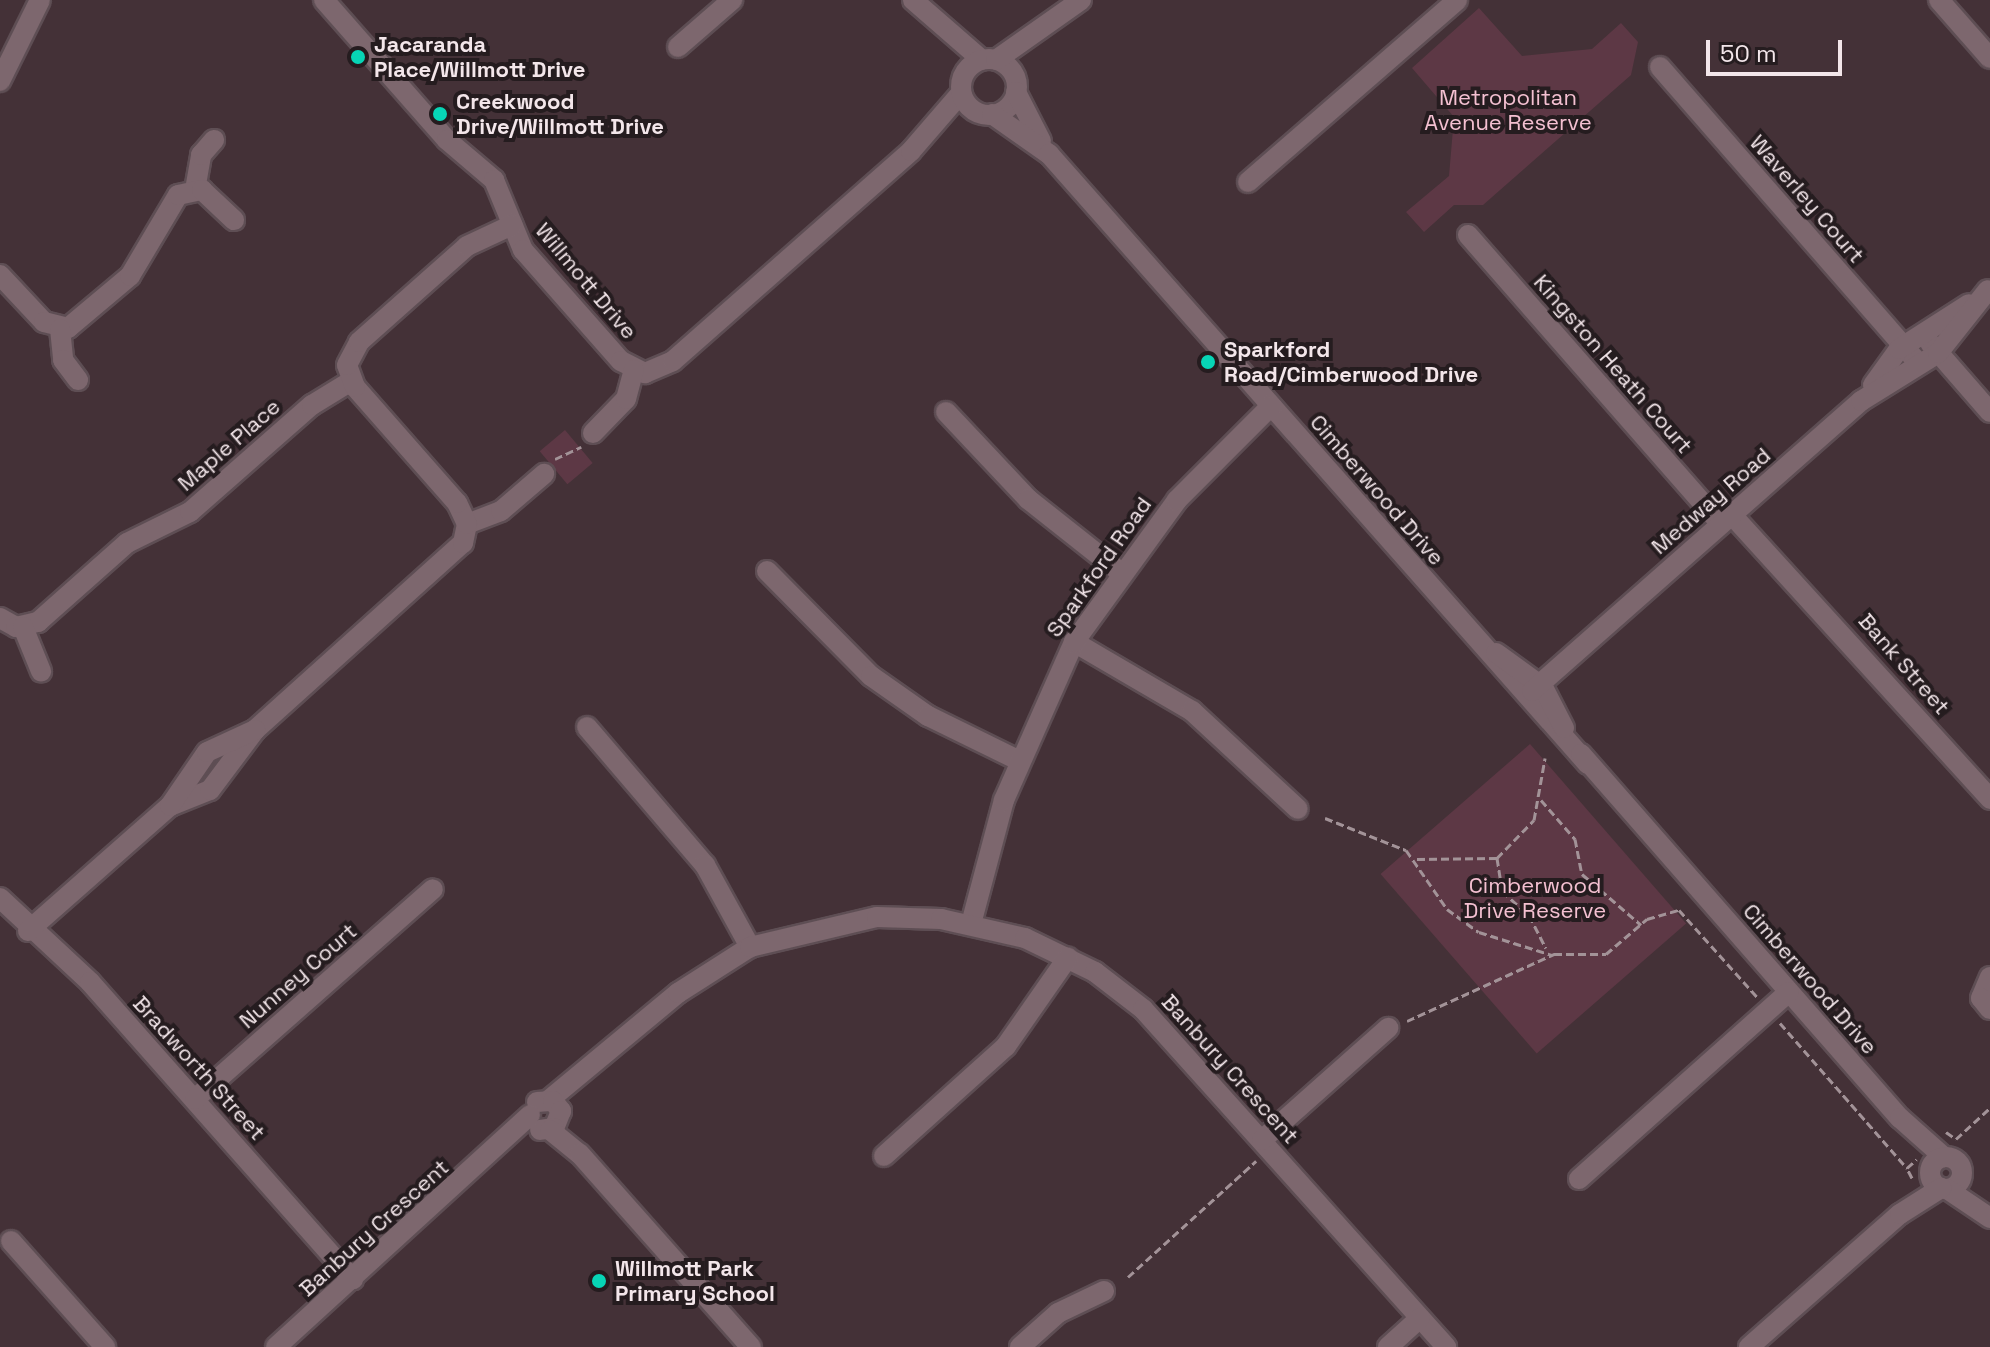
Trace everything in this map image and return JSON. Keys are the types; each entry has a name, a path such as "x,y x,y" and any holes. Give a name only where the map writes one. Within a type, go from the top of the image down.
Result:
{"street":[{"name":"Willmott Drive","path":"324,0 447,140 494,180 523,250 634,370 654,373 673,361 911,151 962,85 989,60"},
{"path":"678,47 732,0"},
{"path":"913,0 940,30 989,60 1015,84 1052,27 1081,0"},
{"path":"1248,182 1457,0"},
{"path":"1939,0 1990,58"},
{"path":"0,81 41,2"},
{"path":"989,60 1052,27"},
{"name":"Cimberwood Drive","path":"940,30 962,85 983,113 1049,154"},
{"name":"Waverley Court","path":"1660,67 1918,363"},
{"name":"Willmott Drive","path":"911,151 983,113 1015,84"},
{"name":"Cimberwood Drive","path":"1015,84 1049,154 1479,642 1535,686 1549,728 1588,764 1900,1118 1942,1176 1990,1218"},
{"path":"195,190 201,155 214,140"},
{"path":"60,329 85,319 123,284 167,206 195,190 213,196 234,220"},
{"path":"467,524 351,381 348,358 359,342 467,246 512,225"},
{"name":"Kingston Heath Court","path":"1468,235 1732,515"},
{"path":"0,275 37,316 60,329"},
{"name":"Medway Road","path":"1861,401 1904,346 1924,336 1989,289"},
{"name":"Medway Road","path":"1535,686 1861,401 1938,353 1989,289"},
{"path":"60,329 63,360 78,380"},
{"path":"1924,336 1990,412"},
{"name":"Willmott Drive","path":"593,433 626,399 634,370"},
{"name":"Maple Place","path":"23,627 135,537 190,512 312,405 351,381"},
{"name":"Sparkford Road","path":"971,924 1018,760 1074,642 1120,572 1177,500 1271,406"},
{"path":"946,412 1028,499 1120,572"},
{"path":"28,931 170,806 207,752 255,730 457,552 467,524 501,511 544,474"},
{"name":"Bank Street","path":"1732,515 1781,560 1990,799"},
{"path":"767,571 871,676 928,716 1018,760"},
{"path":"0,618 23,627 41,671"},
{"path":"1074,642 1192,711 1298,809"},
{"path":"587,727 705,865 750,947"},
{"name":"Nunney Court","path":"195,1099 433,889"},
{"name":"Bradworth Street","path":"0,898 28,931 90,982 353,1279"},
{"name":"Banbury Crescent","path":"276,1347 504,1145 547,1117 583,1075 678,993 750,947 848,920 910,916 971,924 1068,957 1143,1009 1446,1347"},
{"path":"884,1156 1006,1046 1068,957"},
{"path":"1990,977 1981,998 1990,1009"},
{"path":"1579,1179 1789,992"},
{"path":"1262,1140 1388,1028"},
{"path":"547,1117 751,1347"},
{"path":"1761,1343 1942,1176"},
{"path":"11,1241 105,1347"},
{"path":"1020,1347 1058,1313 1104,1291"},
{"path":"1388,1347 1420,1318"}],"path":[{"path":"544,474 557,457 592,441 593,433"},
{"path":"1325,818 1417,859 1497,858 1528,830 1539,797 1545,758"},
{"path":"1539,797 1575,839 1582,874 1641,925"},
{"path":"1497,858 1502,891 1529,915 1552,955"},
{"path":"1417,859 1462,921 1500,942 1546,948"},
{"path":"1388,1028 1552,955 1606,954 1641,925 1679,910 1907,1168"},
{"path":"1128,1277 1256,1161 1272,1178 1286,1166"}],"green space":[{"name":"Metropolitan Avenue Reserve","path":"1479,8 1522,56 1592,49 1621,23 1638,42 1631,75 1483,205 1454,205 1424,232 1406,212 1449,176 1454,117 1412,68"},
{"path":"565,430 593,463 567,484 540,451"},
{"name":"Cimberwood Drive Reserve","path":"1530,744 1686,924 1537,1054 1381,874"}],"place":[{"name":"Jacaranda Place/Willmott Drive","path":"358,57"},
{"name":"Creekwood Drive/Willmott Drive","path":"440,114"},
{"name":"Sparkford Road/Cimberwood Drive","path":"1208,362"},
{"name":"Willmott Park Primary School","path":"599,1281"}]}
